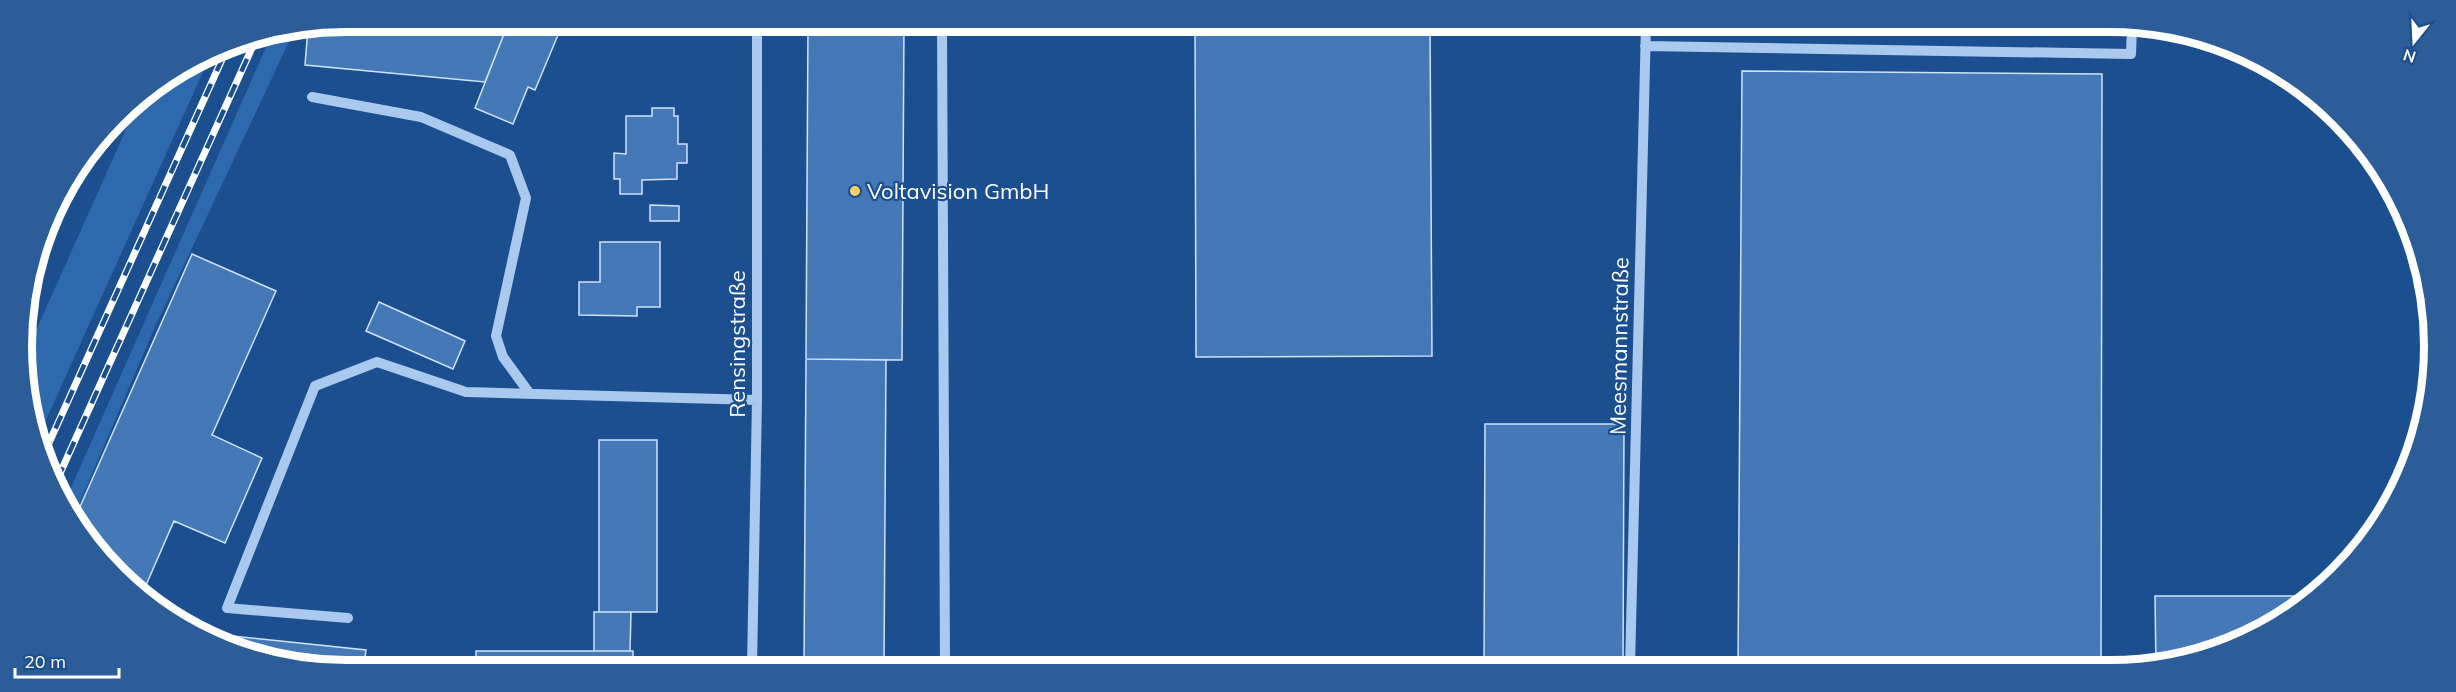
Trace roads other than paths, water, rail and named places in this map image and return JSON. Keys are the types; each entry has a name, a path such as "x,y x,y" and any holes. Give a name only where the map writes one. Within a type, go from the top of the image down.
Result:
{"street":[{"name":"Rensingstraße","path":"752,660 756,399 757,32"},
{"path":"942,32 945,660"},
{"name":"Meesmannstraße","path":"1630,660 1646,32"},
{"path":"1646,46 2131,54 2132,32"},
{"path":"312,97 422,117 510,155 526,198 496,336 503,357 530,394"},
{"path":"348,618 227,608 315,386 377,362 466,392 756,399"}],"railway":[{"path":"59,475 253,46"},
{"path":"48,446 224,56"}],"place":[{"name":"Voltavision GmbH","path":"855,191"}]}
